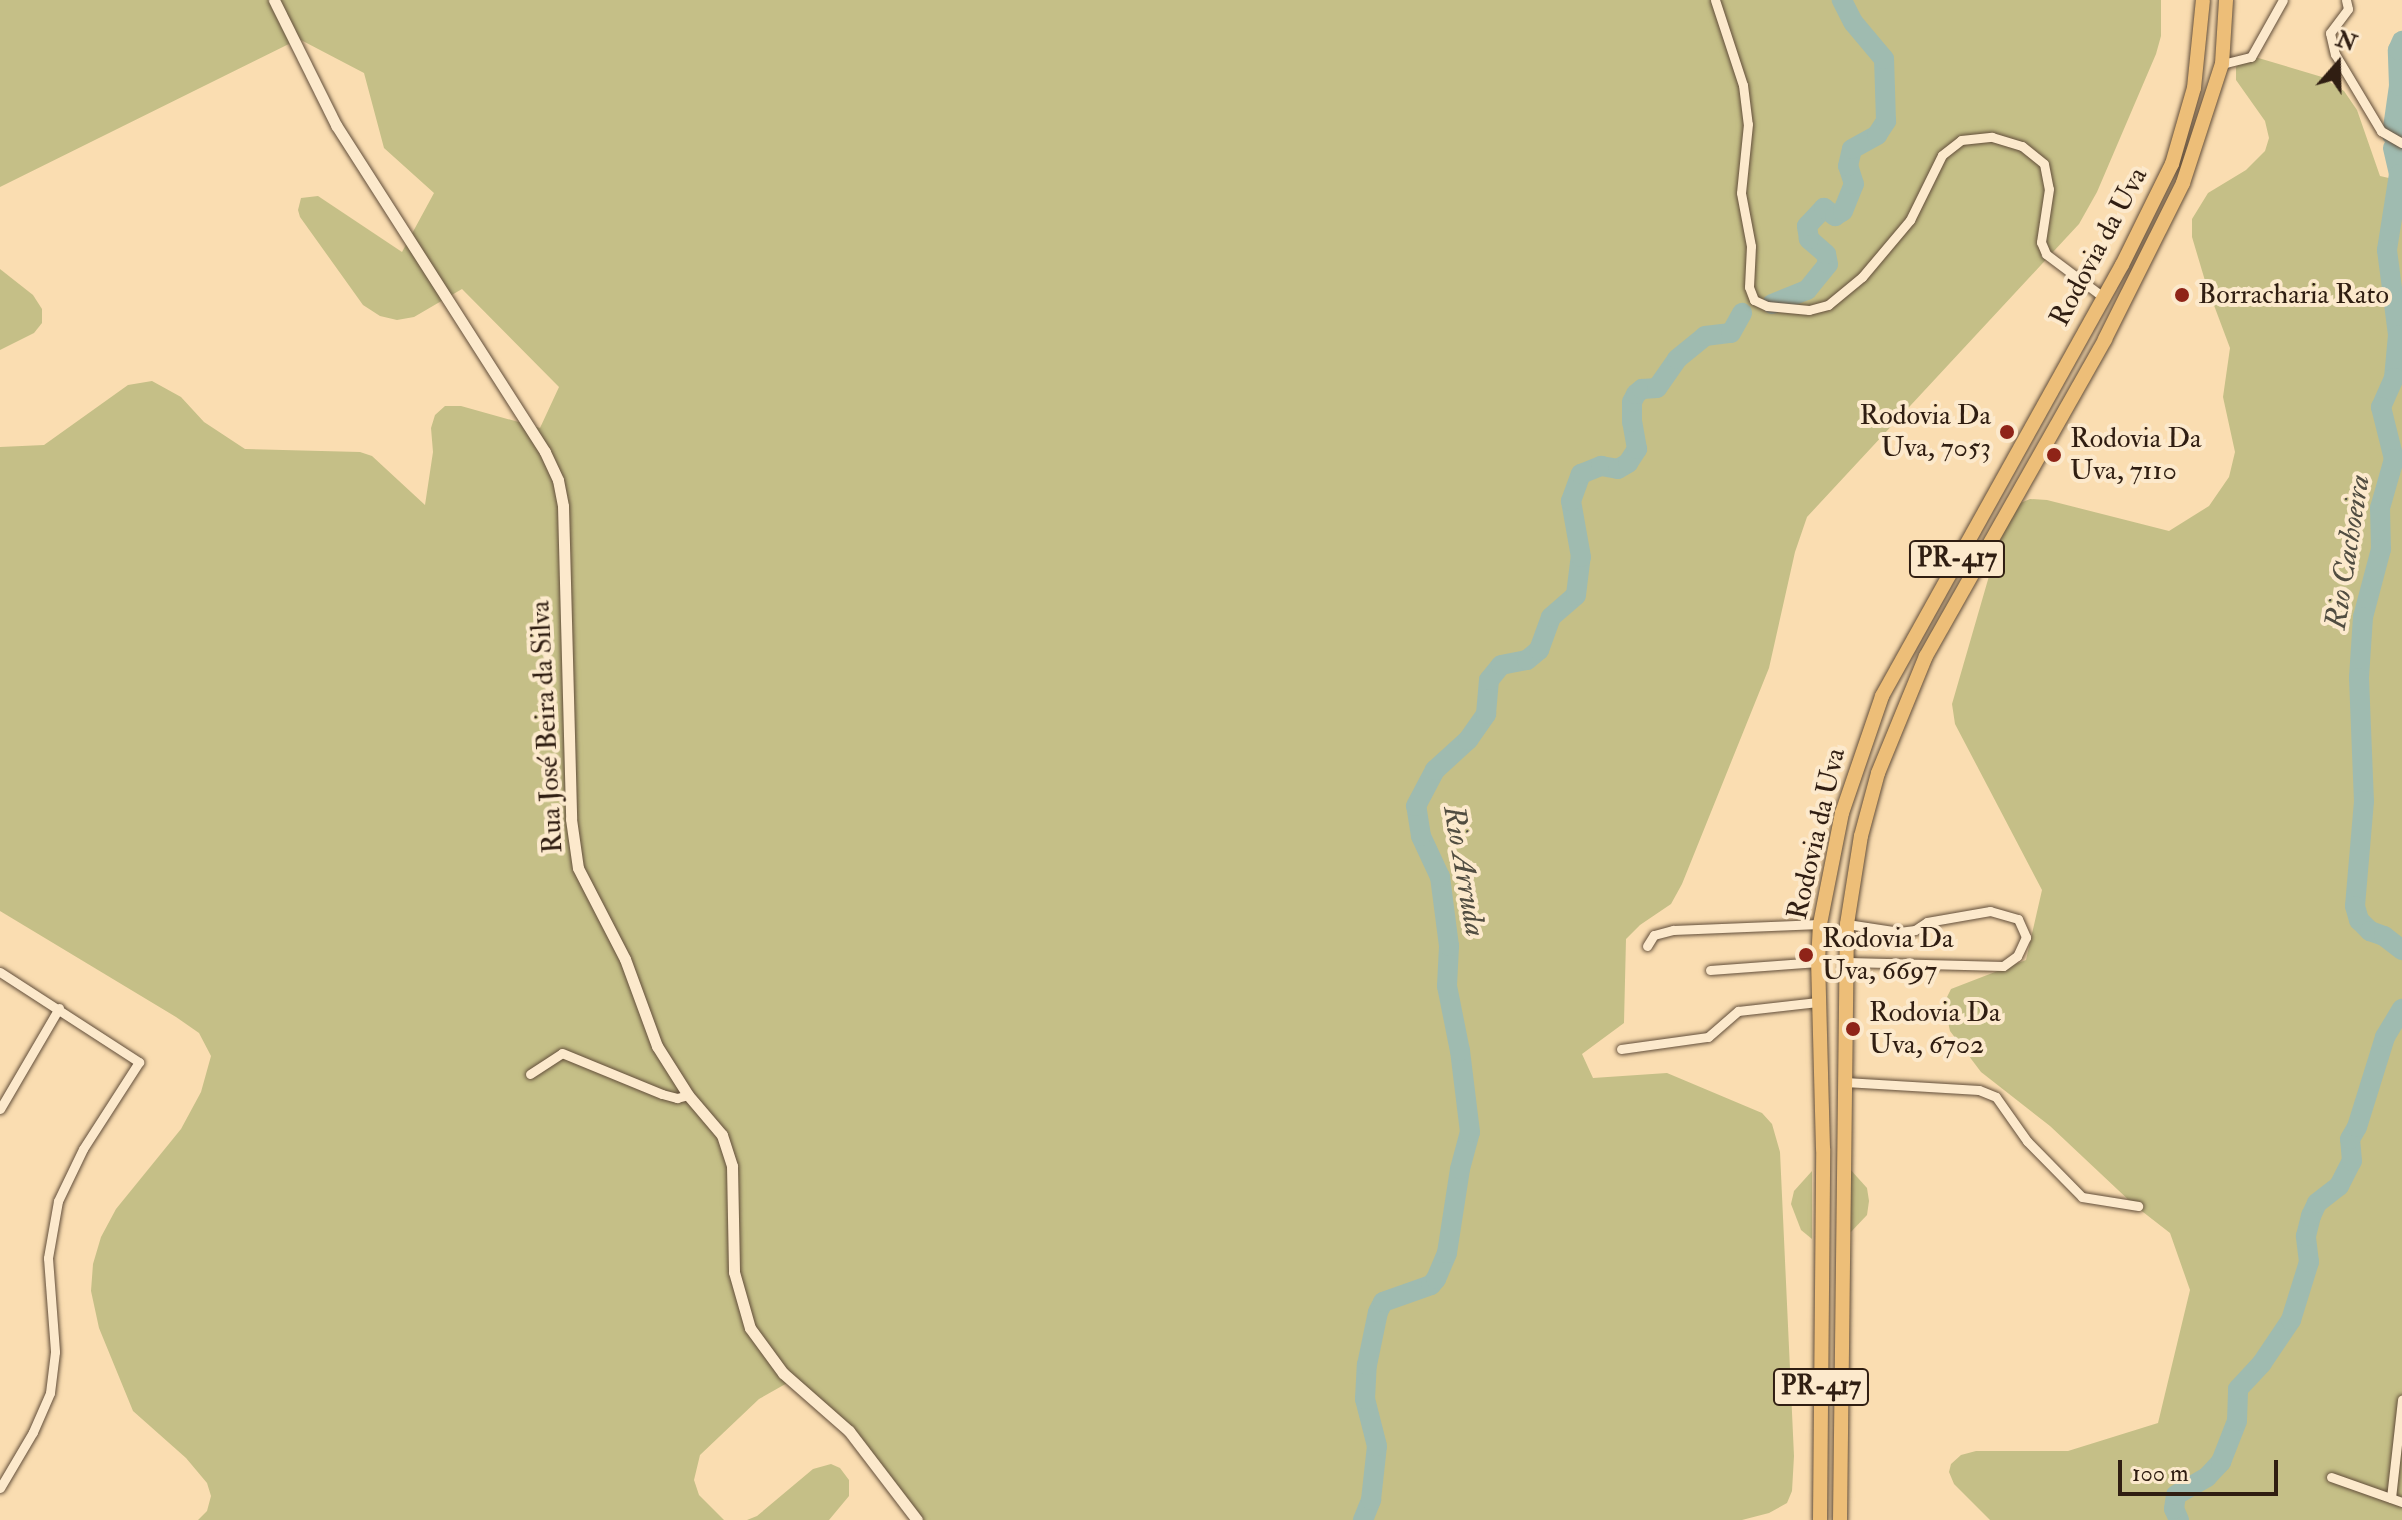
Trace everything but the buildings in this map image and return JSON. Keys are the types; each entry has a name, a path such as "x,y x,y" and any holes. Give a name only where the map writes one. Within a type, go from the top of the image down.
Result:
{"main road":[{"name":"Rodovia da Uva","path":"1820,1520 1823,1149 1818,962 1820,924 1842,813 1882,696 2103,297 2172,164 2194,88 2203,0"},
{"name":"Rodovia da Uva","path":"1840,1520 1847,924 1861,836 1878,773 1926,656 2105,339 2163,225 2199,139 2222,64 2226,0"}],"street":[{"name":"Rua José Beira da Silva","path":"274,0 336,125 545,452 558,480 563,506 571,819 578,868 625,959 657,1046 688,1095 722,1135 732,1166 734,1272 750,1328 783,1373 849,1431 917,1520"},
{"path":"1715,0 1743,85 1748,124 1741,193 1751,246 1749,287 1754,300 1767,306 1809,310 1828,305 1862,277 1910,220 1942,155 1961,140 1992,137 2022,146 2044,164 2049,189 2041,242 2046,254 2103,297"},
{"path":"2222,64 2251,57 2283,0"},
{"path":"2346,0 2348,9 2330,33 2335,54 2381,131 2402,143"},
{"path":"1847,924 1899,932 1915,930 1927,922 1990,911 2018,919 2026,937 2017,956 2003,966 1848,962"},
{"path":"1647,946 1654,935 1673,930 1820,924"},
{"path":"1710,970 1818,962"},
{"path":"0,972 139,1062 83,1149 58,1201 48,1258 55,1352 50,1393 33,1432 0,1488"},
{"path":"1621,1049 1708,1037 1738,1011 1817,1002"},
{"path":"0,1109 59,1008"},
{"path":"530,1074 562,1053 662,1094 677,1098 688,1095"},
{"path":"1845,1082 1979,1090 1996,1097 2027,1141 2082,1197 2138,1206"},
{"path":"2391,1498 2402,1400"},
{"path":"2331,1477 2402,1502"}],"shaded area":[{"path":"0,0 2161,0 2161,36 2156,54 2097,192 2079,224 1807,517 1795,552 1769,668 1682,884 1671,904 1640,925 1626,939 1624,1023 1582,1054 1593,1078 1667,1073 1762,1113 1772,1124 1780,1152 1794,1456 1792,1491 1787,1503 1769,1513 1742,1520 922,1520 869,1449 789,1382 759,1399 700,1455 694,1480 699,1495 724,1520 198,1520 207,1511 211,1496 207,1483 186,1458 133,1411 99,1328 91,1291 93,1264 101,1237 116,1209 181,1129 201,1092 211,1056 199,1033 176,1017 0,911 0,447 44,445 128,385 152,381 181,397 204,422 245,449 360,452 372,456 425,505 433,452 431,428 435,415 445,406 461,406 540,428 559,387 462,289 414,317 397,320 380,316 363,305 300,217 301,198 318,196 402,252 434,193 384,148 364,73 299,39 0,187"},
{"path":"2255,57 2322,77 2344,91 2357,110 2380,176 2402,181 2402,1520 1990,1520 1954,1484 1949,1472 1951,1464 1961,1455 1976,1451 2068,1451 2158,1423 2190,1290 2170,1233 2134,1205 2050,1126 1981,1072 1950,1031 1944,1003 1951,989 2026,960 2042,890 1955,724 1952,704 1998,545 2008,519 2018,504 2030,499 2047,500 2169,531 2209,506 2229,477 2235,452 2223,397 2230,348 2192,237 2192,219 2208,193 2246,170 2265,151 2269,138 2265,121 2236,80 2236,67 2242,60"},
{"path":"0,269 33,295 42,309 42,323 34,333 0,350"},
{"path":"1849,1168 1867,1188 1869,1201 1867,1215 1849,1234"},
{"path":"1812,1171 1812,1239 1801,1230 1791,1204 1794,1191"},
{"path":"831,1464 840,1468 849,1480 849,1496 829,1520 747,1520 757,1516 813,1469"}],"waterway":[{"name":"Rio Arruda","path":"1772,304 1807,290 1828,264 1826,254 1809,239 1807,226 1824,208 1835,216 1843,211 1854,184 1848,166 1852,149 1877,135 1886,121 1884,59 1853,22 1842,0"},
{"name":"Rio Cachoeira","path":"2392,135 2399,86 2398,50 2402,41"},
{"name":"Rio Cachoeira","path":"2393,148 2399,174 2387,250 2398,335 2394,378 2381,407 2394,459 2380,508 2381,549 2363,617 2359,678 2364,801 2355,906 2359,920 2370,931 2384,936 2402,950"},
{"name":"Rio Arruda","path":"1363,1520 1371,1500 1377,1446 1365,1399 1367,1365 1378,1312 1383,1302 1431,1285 1436,1279 1447,1253 1460,1169 1470,1132 1460,1051 1447,986 1449,946 1440,877 1421,836 1416,806 1435,770 1468,740 1486,714 1489,680 1501,665 1527,660 1539,650 1551,617 1576,595 1581,557 1571,501 1581,474 1601,466 1618,469 1628,463 1637,449 1632,422 1632,402 1636,394 1642,389 1657,388 1677,359 1705,336 1731,333 1742,313"},
{"name":"Rio Cachoeira","path":"2179,1520 2174,1509 2176,1495 2207,1477 2221,1462 2237,1421 2238,1389 2262,1363 2291,1320 2309,1262 2306,1236 2311,1216 2317,1203 2339,1186 2352,1161 2350,1139 2357,1127 2385,1037 2402,1009"}],"place":[{"name":"Borracharia Rato","path":"2182,295"},
{"name":"Rodovia Da Uva, 7053","path":"2007,432"},
{"name":"Rodovia Da Uva, 7110","path":"2054,455"},
{"name":"Rodovia Da Uva, 6697","path":"1806,955"},
{"name":"Rodovia Da Uva, 6702","path":"1853,1029"}]}
